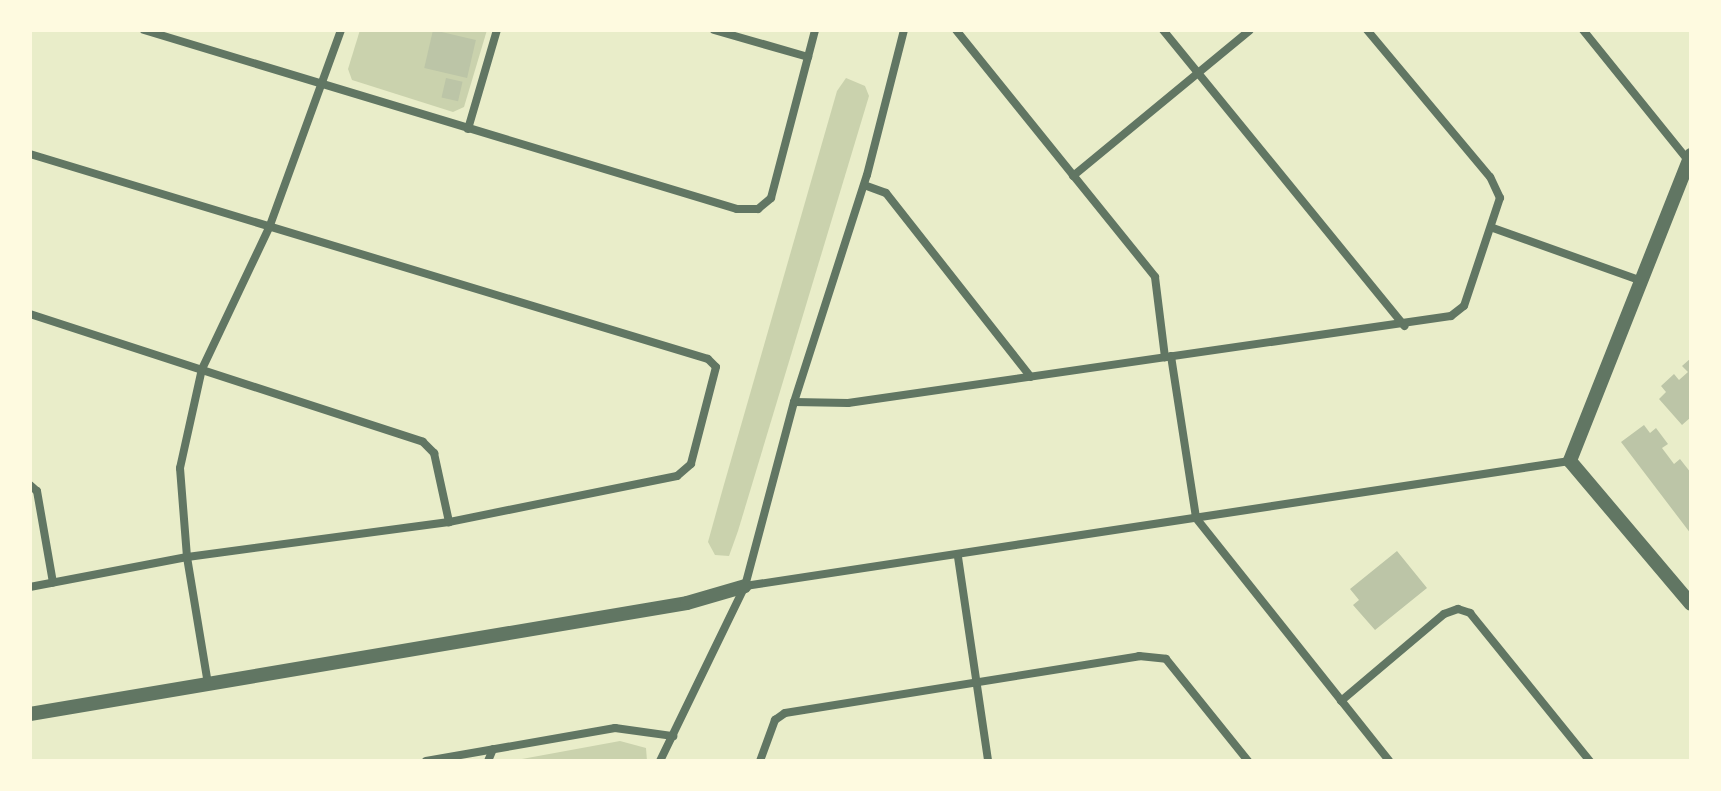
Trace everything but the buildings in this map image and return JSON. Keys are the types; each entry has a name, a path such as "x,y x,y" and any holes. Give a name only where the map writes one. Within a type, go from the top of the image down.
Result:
{"street":[{"path":"144,30 737,209 758,209 771,198 815,30"},
{"path":"208,684 187,557 180,468 202,369 269,228 341,30"},
{"path":"468,129 497,30"},
{"path":"714,30 808,57"},
{"path":"660,761 745,586 794,402 864,185 904,30"},
{"path":"956,30 1155,277 1196,518 1389,761"},
{"path":"1163,30 1404,326"},
{"path":"1073,176 1250,30"},
{"path":"794,402 848,403 1404,326 1451,316 1464,306 1493,228 1500,198 1490,177 1367,30"},
{"path":"1570,461 1690,160 1583,30"},
{"path":"30,154 708,359 716,367 691,464 677,476 449,522 187,557 30,587"},
{"path":"864,185 886,193 1031,377"},
{"path":"1493,228 1642,281"},
{"path":"30,314 423,442 434,453 449,522"},
{"path":"30,714 687,603 745,586 958,557 1570,461"},
{"path":"1570,461 1691,604"},
{"path":"30,485 37,491 53,583"},
{"path":"958,557 988,761"},
{"path":"1341,701 1444,614 1458,609 1470,613 1590,761"},
{"path":"760,761 775,720 785,713 1139,656 1166,659 1248,761"},
{"path":"426,761 615,728 673,736"},
{"path":"488,761 493,749"}],"green space":[{"path":"360,30 487,30 464,107 453,112 352,80 348,69"},
{"path":"846,78 865,86 869,96 738,531 729,556 715,555 708,542 837,91"},
{"path":"620,741 646,748 647,761 511,761"}]}
